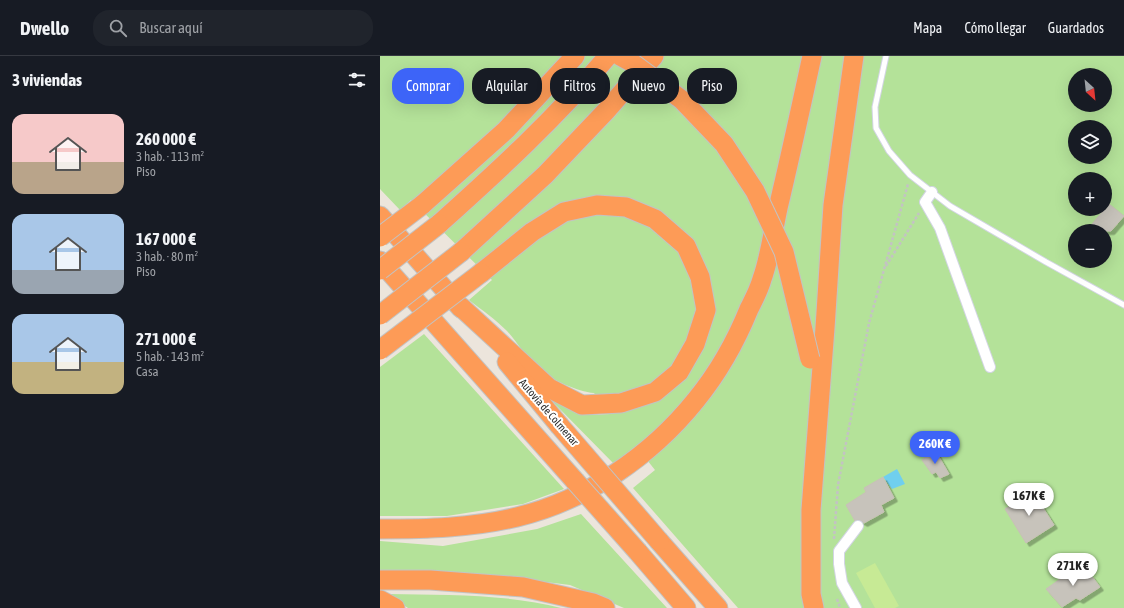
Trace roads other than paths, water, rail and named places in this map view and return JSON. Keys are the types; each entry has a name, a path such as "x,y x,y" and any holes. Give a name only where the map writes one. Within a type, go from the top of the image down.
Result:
{"highway":[{"path":"380,237 422,205 506,130 575,56"},
{"path":"380,270 439,224 515,154 588,80 608,56"},
{"path":"620,56 631,62 682,100 724,144 755,191 784,252 810,359 814,472"},
{"path":"380,315 460,252 545,175 606,111 654,56"},
{"path":"380,529 425,529 472,526 518,517 560,503 594,486 627,466 661,438 696,400 720,367 740,330 762,279 812,56"},
{"path":"814,608 811,594 811,510 826,328 833,205 854,56"},
{"path":"380,350 532,232 564,212 597,205 626,207 655,219 686,246 700,277 706,310 695,344 679,372 655,392 621,402 582,404 549,388 461,307"},
{"name":"Autovía de Colmenar","path":"380,216 461,307 559,425 718,608"},
{"path":"380,261 686,608"},
{"path":"380,580 430,580 523,587 593,603 605,608"},
{"path":"380,600 395,608"}],"street":[{"path":"932,192 925,202 940,228 990,367"},
{"path":"856,608 842,583 839,551 858,526"}],"lane":[{"path":"886,56 875,106 876,128 889,151 910,175 964,214 1124,305"}],"water":[{"path":"897,469 905,484 892,489 883,477"}]}
